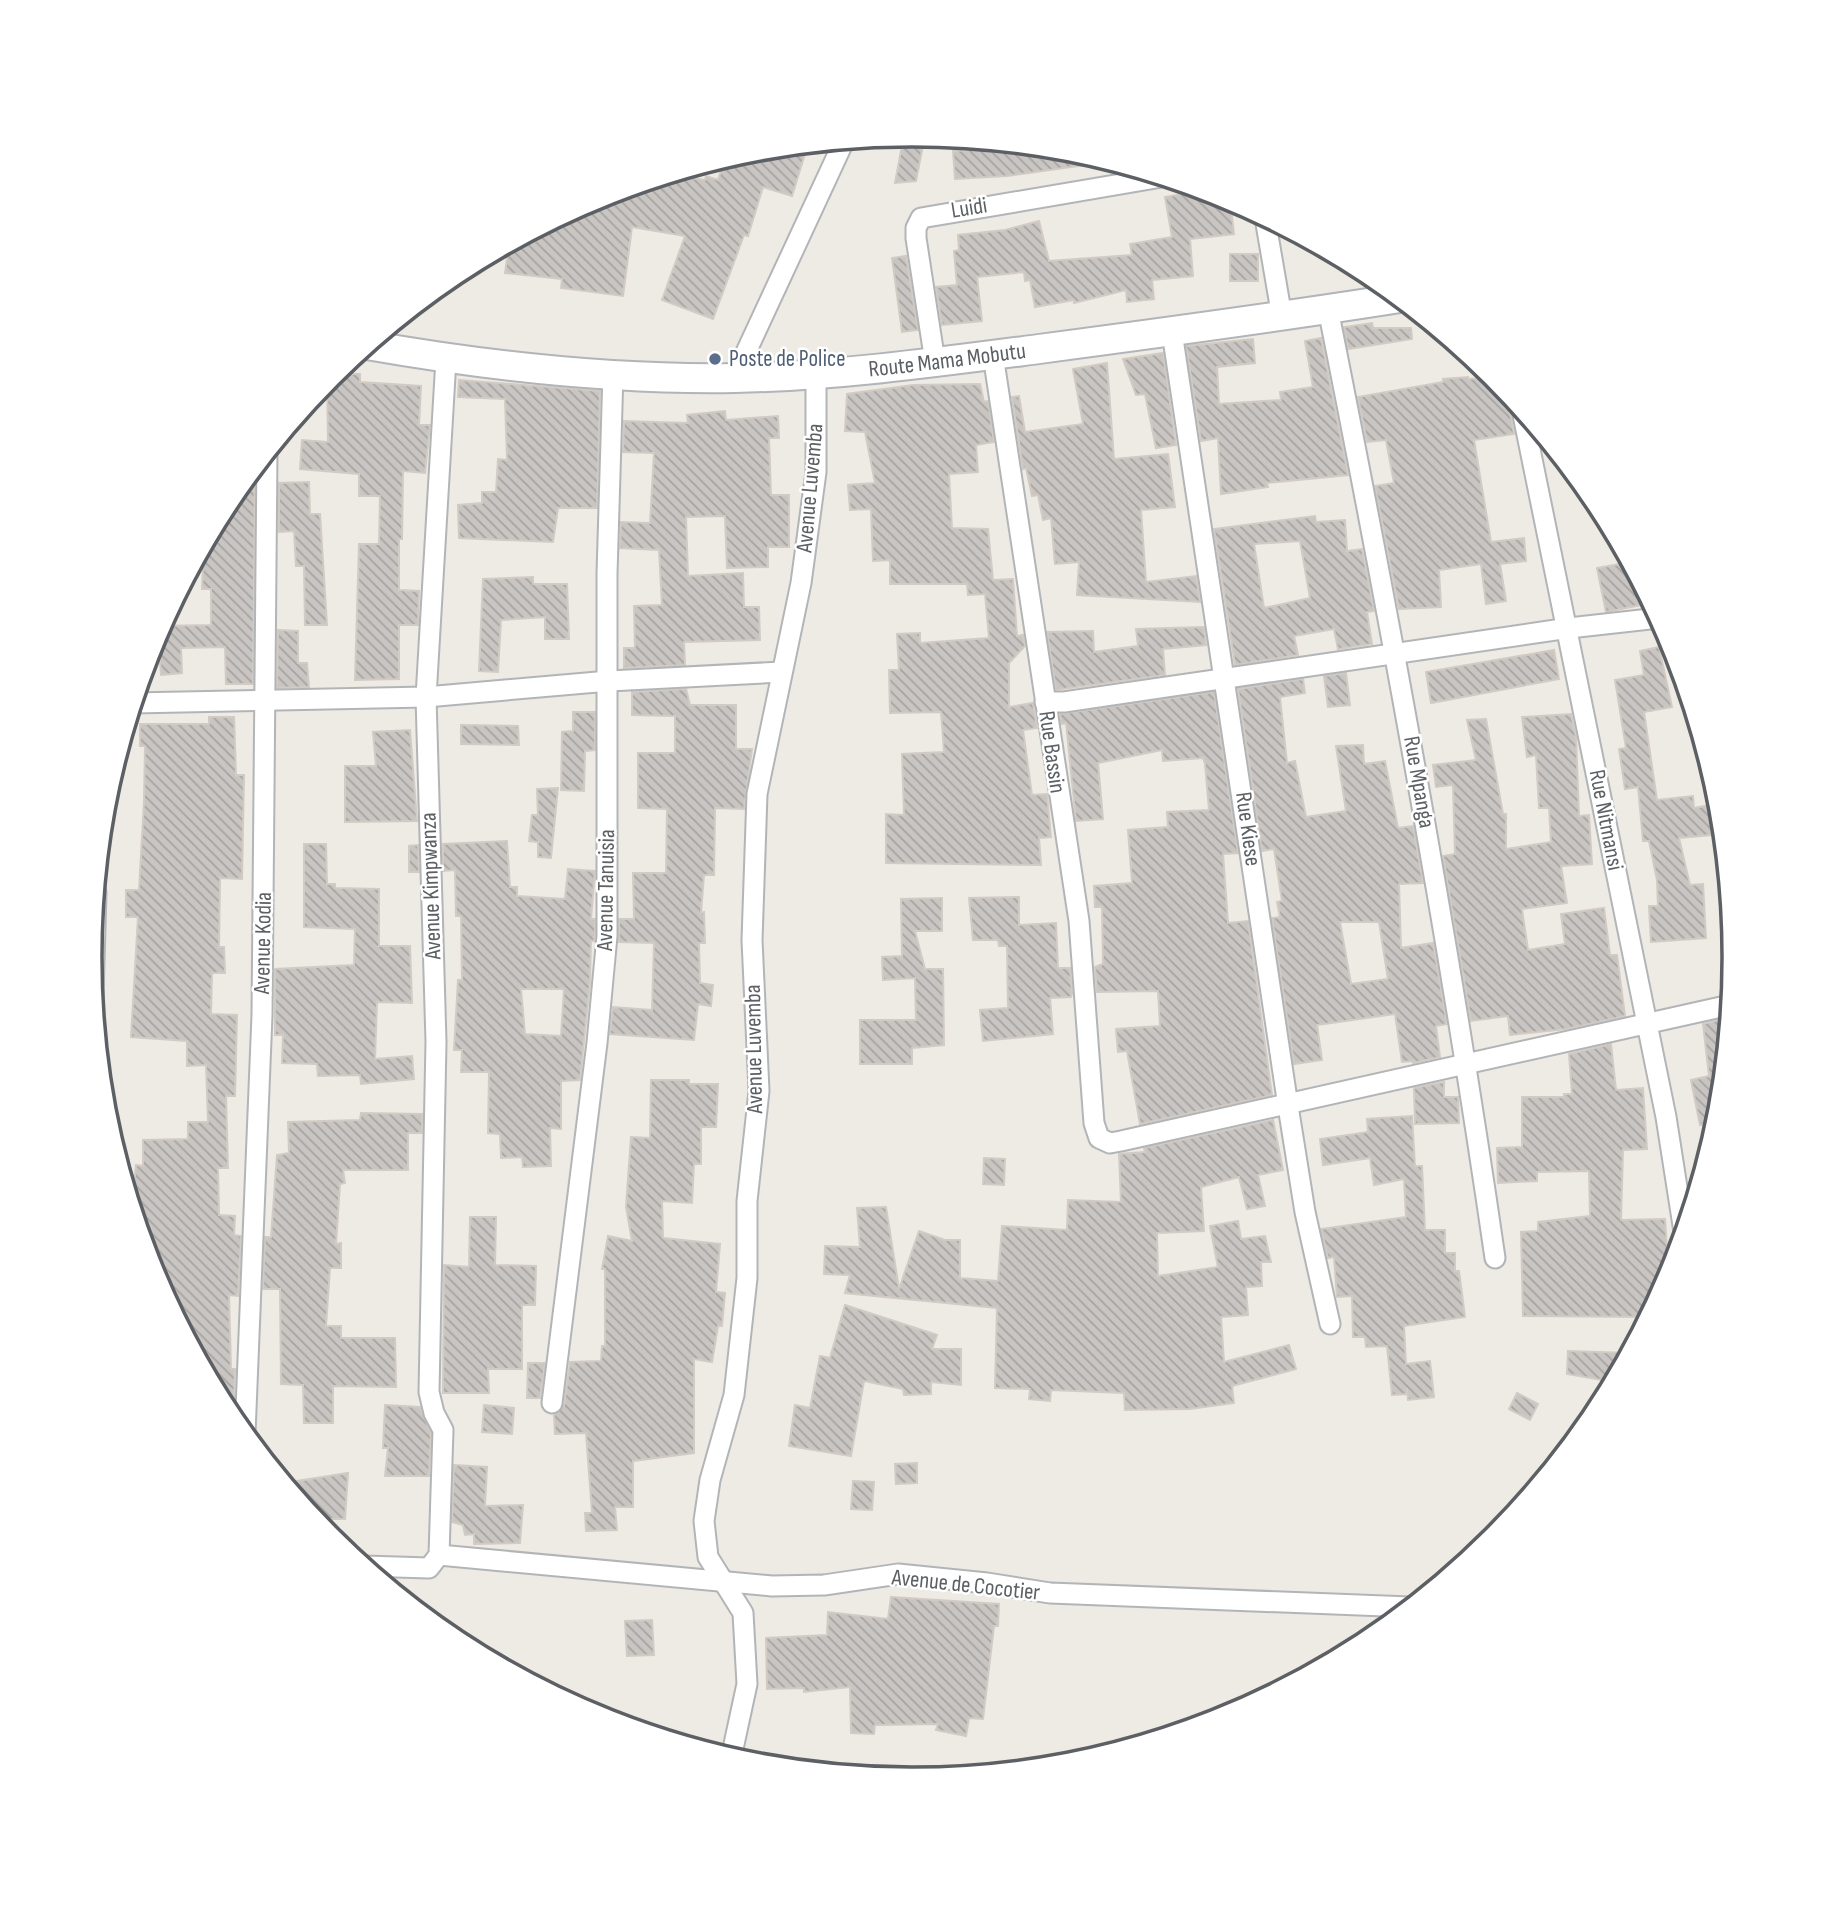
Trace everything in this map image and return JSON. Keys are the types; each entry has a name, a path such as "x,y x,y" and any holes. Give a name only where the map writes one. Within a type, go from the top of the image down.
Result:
{"street":[{"path":"734,378 840,150"},
{"name":"Luidi","path":"935,362 916,238 916,228 921,218 1142,180"},
{"path":"1267,229 1282,317"},
{"name":"Route Mama Mobutu","path":"379,347 446,359 613,373 734,378 935,362 1282,317 1386,300"},
{"name":"Rue Mpanga","path":"1328,309 1396,653 1466,1063 1494,1258"},
{"name":"Rue Kiese","path":"1172,332 1305,1212 1330,1324"},
{"name":"Rue Bassin","path":"993,355 1079,921 1094,1123 1099,1138 1110,1143 1288,1105"},
{"name":"Avenue Kimpwanza","path":"439,1555 443,1430 429,1392 436,1042 426,697 446,359"},
{"name":"Avenue Luvemba","path":"733,1747 747,1684 743,1613 708,1557 704,1521 710,1480 734,1395 747,1278 747,1201 759,1091 752,940 757,793 801,583 816,472 816,372"},
{"name":"Avenue Tanuisia","path":"552,1403 597,1043 607,936 607,574 613,373"},
{"name":"Rue Nitmansi","path":"1526,429 1569,628 1666,1117 1681,1212"},
{"name":"Avenue Kodia","path":"245,1416 262,1015 267,467"},
{"path":"1045,702 1064,702 1569,628 1648,619"},
{"path":"143,703 426,697 609,681 781,672"},
{"path":"1288,1105 1721,1007"},
{"path":"379,1566 429,1568 439,1555"},
{"name":"Avenue de Cocotier","path":"439,1555 722,1579 772,1586 824,1585 898,1574 988,1583 1050,1593 1396,1606"}],"building":[{"path":"902,147 923,147 916,181 895,183"},
{"path":"980,149 1018,153 1084,165 1007,176 955,179 953,151"},
{"path":"805,153 792,196 763,187 748,236 744,235 713,319 662,300 685,236 632,227 623,296 561,288 562,279 505,273 508,255 602,208 690,178 705,180 706,176 718,180 721,170"},
{"path":"1183,194 1232,212 1234,234 1190,239 1193,276 1152,280 1154,299 1127,302 1126,290 1074,303 1074,300 1035,307 1030,280 1025,281 1024,272 977,277 982,321 942,325 936,287 957,285 954,251 959,250 958,235 1005,230 1039,221 1049,261 1132,255 1130,244 1172,237 1165,197"},
{"path":"1230,254 1258,254 1258,281 1230,281"},
{"path":"906,256 918,330 902,332 892,258"},
{"path":"1372,323 1373,328 1411,328 1412,339 1348,349 1344,327"},
{"path":"1321,338 1348,475 1267,483 1268,487 1221,494 1218,438 1201,441 1186,346 1253,339 1255,363 1217,367 1219,404 1281,400 1280,392 1313,387 1305,341"},
{"path":"1163,353 1176,445 1156,448 1145,394 1136,395 1123,359"},
{"path":"1107,363 1114,459 1168,454 1175,507 1141,510 1146,582 1196,576 1200,602 1077,595 1079,562 1055,564 1051,518 1043,520 1038,495 1032,496 1026,468 1023,469 1012,397 1019,396 1025,432 1083,424 1073,369"},
{"path":"350,374 360,374 360,382 421,386 419,425 430,425 425,473 403,471 402,539 399,539 399,590 419,591 418,625 399,625 399,679 355,680 359,544 379,544 380,496 359,496 359,474 300,469 302,440 328,442 327,397"},
{"path":"1479,378 1510,411 1514,434 1474,440 1491,542 1524,538 1526,561 1500,564 1506,601 1486,604 1481,564 1439,570 1441,607 1399,609 1375,486 1394,483 1386,440 1367,442 1358,397 1443,382 1443,379"},
{"path":"459,380 600,391 597,508 558,508 553,542 459,538 458,505 482,503 482,492 496,492 498,459 507,460 505,399 458,397"},
{"path":"980,384 984,402 988,401 994,442 976,445 978,472 949,474 952,528 988,529 993,580 1013,579 1017,636 1023,635 1025,646 1009,663 1009,707 1033,703 1037,728 1023,730 1032,795 1047,794 1051,837 1039,838 1041,865 886,863 886,814 904,815 902,754 944,752 941,712 890,713 889,670 899,670 897,634 920,633 920,643 989,638 985,594 968,595 967,584 890,584 890,560 873,561 871,509 850,510 848,485 875,483 865,432 845,431 847,394 913,385"},
{"path":"725,411 726,420 778,416 779,438 769,438 771,495 789,495 789,547 768,547 768,567 727,568 725,516 686,517 688,576 743,573 744,607 759,607 760,640 684,642 685,665 624,668 624,648 635,648 634,606 662,605 659,550 620,548 621,522 650,523 654,453 623,452 624,421 688,423 687,415"},
{"path":"309,482 310,514 320,514 327,625 305,625 304,566 296,566 294,531 279,532 279,483"},
{"path":"255,484 253,684 226,684 225,647 181,648 182,673 161,675 160,656 173,626 211,625 211,589 202,589 203,566"},
{"path":"1315,516 1316,522 1345,520 1347,551 1362,549 1374,611 1367,612 1372,644 1338,649 1334,629 1294,636 1298,655 1235,665 1214,529","holes":["1300,541 1310,598 1264,608 1254,544"]},
{"path":"1620,564 1642,605 1606,612 1597,568"},
{"path":"533,577 533,584 567,584 569,639 545,639 545,617 501,620 498,672 479,671 483,579"},
{"path":"1204,627 1206,645 1163,649 1165,675 1056,690 1047,632 1093,631 1094,652 1138,646 1136,629"},
{"path":"278,630 298,631 298,663 307,663 309,687 277,688"},
{"path":"1659,647 1672,707 1644,712 1657,800 1693,796 1694,808 1708,805 1713,835 1679,838 1690,885 1703,884 1706,938 1651,942 1649,906 1658,906 1657,880 1649,841 1643,841 1638,787 1625,789 1619,749 1626,748 1615,680 1644,675 1640,651"},
{"path":"1554,650 1559,679 1431,703 1426,672"},
{"path":"1346,673 1350,705 1328,707 1324,676"},
{"path":"1303,679 1305,693 1280,697 1287,763 1295,761 1306,817 1346,811 1336,746 1363,745 1364,764 1385,761 1398,828 1413,826 1423,883 1399,884 1401,948 1433,943 1447,1024 1436,1026 1440,1057 1413,1063 1402,1062 1395,1014 1317,1025 1322,1060 1294,1064 1272,918 1280,917 1277,902 1282,901 1274,849 1262,851 1238,689","holes":["1340,922 1379,922 1388,979 1351,984"]},
{"path":"686,689 690,705 736,705 736,749 752,749 744,809 715,808 714,875 704,875 701,913 704,912 705,943 699,943 700,983 713,985 711,1006 698,1004 694,1040 610,1034 613,1007 652,1010 654,943 619,942 619,919 634,919 633,873 666,873 667,809 638,808 638,753 675,753 675,716 632,715 632,692"},
{"path":"1214,692 1238,853 1223,854 1228,923 1248,921 1272,1095 1140,1124 1127,1051 1118,1052 1116,1029 1160,1026 1158,991 1097,992 1095,967 1103,964 1102,907 1095,907 1094,886 1132,883 1128,830 1168,827 1167,812 1209,810 1205,764 1203,758 1163,761 1162,750 1098,763 1103,819 1076,821 1066,723 1061,724 1060,714"},
{"path":"573,712 595,712 595,750 585,751 584,791 561,790 562,732 573,731"},
{"path":"1571,714 1576,737 1579,816 1589,815 1592,864 1561,866 1567,903 1522,909 1528,950 1565,944 1561,914 1604,908 1610,955 1617,955 1625,1016 1566,1029 1510,1035 1508,1016 1471,1021 1443,856 1455,854 1453,785 1436,787 1433,765 1476,760 1467,720 1486,719 1503,814 1506,814 1506,849 1551,842 1549,808 1539,808 1536,755 1527,757 1522,717"},
{"path":"209,717 234,717 236,775 244,775 242,879 220,878 219,947 224,947 225,973 212,973 211,1014 237,1015 235,1096 226,1096 228,1168 218,1168 219,1215 235,1216 234,1235 241,1236 238,1296 229,1295 231,1369 235,1369 234,1401 185,1315 163,1267 134,1183 136,1165 143,1166 143,1140 188,1139 188,1122 208,1122 206,1065 187,1066 187,1041 131,1037 138,917 126,917 126,890 139,890 145,746 140,746 140,724 209,724"},
{"path":"461,725 518,726 519,745 461,744"},
{"path":"410,730 417,821 345,822 345,766 376,766 373,732"},
{"path":"558,788 551,858 538,857 538,842 529,841 532,815 538,815 537,789"},
{"path":"507,841 510,887 517,887 517,896 565,899 568,869 595,871 591,919 595,919 595,935 594,941 591,941 590,982 580,1080 561,1081 561,1129 550,1128 551,1166 523,1167 522,1157 501,1158 500,1134 488,1133 489,1072 461,1072 462,1050 454,1050 458,980 462,980 461,916 456,916 455,870 443,871 443,844","holes":["521,989 564,989 561,1036 525,1034"]},
{"path":"304,844 326,844 327,884 335,884 335,888 379,889 379,946 410,946 412,1003 377,1002 375,1059 412,1056 414,1079 361,1084 360,1075 318,1076 317,1064 282,1063 283,1035 275,1035 275,969 354,965 355,929 304,927"},
{"path":"418,845 419,872 409,872 409,846"},
{"path":"1019,897 1019,925 1056,923 1058,968 1070,968 1071,997 1050,998 1053,1034 983,1041 980,1010 1008,1008 1007,946 999,946 998,940 973,940 969,898"},
{"path":"942,898 942,931 915,931 925,969 943,969 944,1045 912,1048 912,1064 860,1064 860,1020 916,1020 915,978 883,980 882,957 902,956 901,899"},
{"path":"1720,1020 1707,1115 1705,1124 1700,1125 1691,1080 1709,1076 1703,1024"},
{"path":"1611,1044 1616,1090 1643,1088 1647,1149 1623,1150 1621,1220 1665,1219 1667,1250 1638,1317 1523,1316 1521,1232 1538,1231 1538,1222 1590,1216 1589,1171 1537,1172 1537,1181 1498,1183 1497,1148 1522,1147 1522,1097 1564,1097 1564,1094 1572,1094 1569,1054"},
{"path":"651,1080 689,1080 689,1084 718,1084 716,1127 701,1127 701,1164 694,1164 692,1203 662,1201 663,1238 720,1244 716,1292 725,1293 722,1326 718,1326 712,1362 694,1359 694,1453 633,1461 633,1507 615,1507 617,1530 586,1531 585,1513 592,1513 586,1433 555,1434 554,1415 564,1405 570,1362 601,1361 602,1346 605,1346 605,1269 602,1269 608,1236 632,1241 626,1207 631,1137 650,1138"},
{"path":"1444,1082 1444,1097 1458,1097 1459,1123 1415,1124 1414,1088"},
{"path":"361,1113 422,1114 422,1133 408,1133 408,1170 343,1170 345,1183 340,1184 336,1244 341,1243 341,1268 330,1268 326,1326 341,1326 341,1338 395,1338 396,1387 333,1386 333,1423 304,1423 303,1385 281,1384 280,1289 263,1289 265,1237 271,1237 277,1155 289,1153 288,1122 360,1120"},
{"path":"1412,1116 1415,1166 1422,1166 1425,1230 1445,1230 1445,1253 1455,1253 1455,1271 1459,1271 1465,1317 1404,1326 1406,1364 1430,1361 1434,1397 1408,1400 1407,1388 1407,1394 1392,1395 1387,1346 1366,1347 1365,1337 1353,1337 1352,1296 1337,1297 1334,1257 1328,1258 1321,1229 1406,1217 1404,1179 1374,1185 1370,1158 1323,1165 1320,1139 1368,1132 1367,1119"},
{"path":"1273,1120 1283,1170 1258,1175 1265,1206 1247,1209 1239,1177 1201,1187 1204,1231 1157,1233 1158,1276 1218,1267 1210,1226 1238,1221 1241,1239 1265,1236 1271,1262 1261,1262 1262,1286 1246,1287 1248,1315 1221,1317 1224,1362 1289,1345 1296,1369 1232,1386 1234,1403 1190,1409 1125,1410 1124,1393 1051,1390 1050,1401 1029,1399 1030,1389 995,1388 997,1308 845,1293 850,1275 824,1274 825,1246 860,1247 857,1208 886,1207 899,1289 919,1231 945,1240 960,1240 960,1278 998,1281 1002,1226 1067,1230 1068,1200 1121,1202 1119,1154 1145,1152 1144,1148"},
{"path":"984,1158 1005,1159 1004,1185 983,1184"},
{"path":"470,1217 496,1217 495,1265 536,1266 535,1305 522,1305 522,1369 488,1369 489,1393 443,1393 444,1265 469,1267"},
{"path":"845,1305 937,1335 932,1349 961,1349 961,1385 931,1382 931,1394 904,1395 903,1389 864,1381 851,1456 789,1446 795,1405 810,1408 820,1356 830,1358"},
{"path":"1568,1351 1619,1353 1603,1380 1567,1374"},
{"path":"528,1363 545,1363 540,1398 527,1398"},
{"path":"1517,1393 1538,1404 1530,1420 1509,1409"},
{"path":"385,1405 420,1407 431,1433 429,1476 385,1476 388,1448 383,1448"},
{"path":"484,1405 514,1408 512,1434 482,1432"},
{"path":"917,1463 917,1483 896,1484 895,1464"},
{"path":"454,1465 487,1467 485,1506 523,1505 520,1543 474,1544 474,1534 465,1535 463,1525 452,1522"},
{"path":"348,1473 345,1519 329,1519 295,1481"},
{"path":"853,1481 874,1482 872,1510 851,1509"},
{"path":"891,1597 999,1604 983,1719 969,1718 966,1736 936,1730 938,1724 875,1725 874,1734 851,1733 850,1687 804,1692 804,1688 767,1689 766,1638 827,1635 828,1612 888,1619"},
{"path":"652,1620 654,1655 627,1656 625,1621"}],"place":[{"name":"Poste de Police","path":"715,359"}]}
